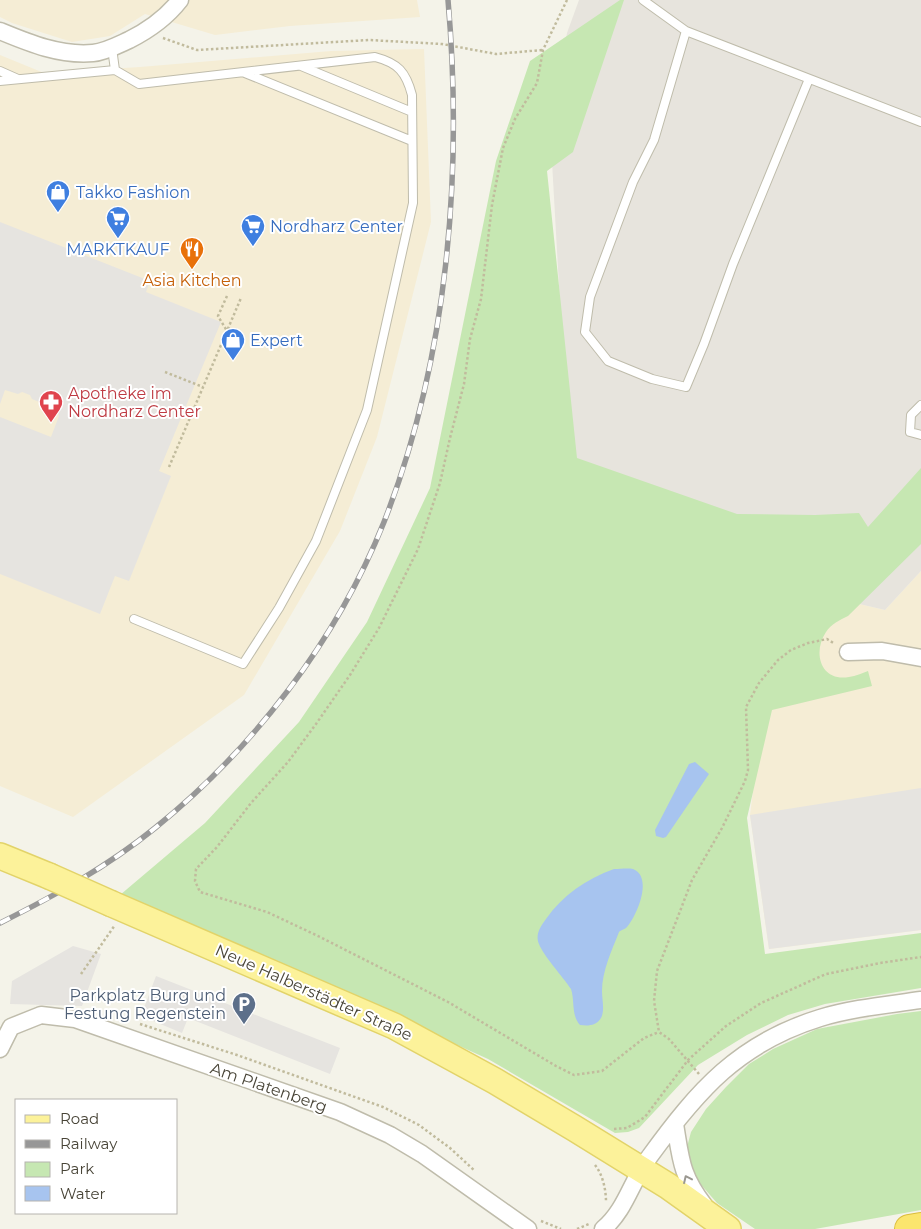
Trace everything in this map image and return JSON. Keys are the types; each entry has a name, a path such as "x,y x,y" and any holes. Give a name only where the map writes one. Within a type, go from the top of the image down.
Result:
{"highway":[{"path":"909,1229 921,1227"}],"main road":[{"name":"Neue Halberstädter Straße","path":"0,856 48,876 115,913 293,981 394,1026 503,1086 641,1169 721,1224"}],"street":[{"path":"0,31 35,45 71,52 94,53 112,48 145,32 161,20 180,0"},
{"path":"848,652 882,650 921,658"},
{"path":"598,1225 620,1209 649,1156 708,1084 729,1064 761,1043 785,1031 821,1018 839,1013 921,1000"},
{"name":"Am Platenberg","path":"0,1048 8,1026 41,1015 76,1019 340,1112 390,1135 422,1154 528,1229"},
{"path":"675,1124 681,1163 685,1175 693,1191 721,1224"}],"lane":[{"path":"643,0 686,31 921,122"},
{"path":"686,31 654,140 633,182 590,297 585,332 608,361 652,379 686,387 733,264 809,79"},
{"path":"112,48 115,70"},
{"path":"0,81 115,70 139,84 375,57 387,60 397,66 409,82 412,95 413,203 367,410 316,541 279,608 243,664 134,619"},
{"path":"299,66 412,112"},
{"path":"0,71 20,80"},
{"path":"243,72 412,141"},
{"path":"921,404 911,415 910,432 921,435"}],"path":[{"path":"567,0 543,50 536,83 515,119 503,148 492,205 481,300 470,339 464,384 440,483 418,549 379,628 350,675 288,762 251,803 217,848 196,869 194,881 200,892 267,912 414,984 574,1075 602,1071 644,1038 659,1032"},
{"path":"145,32 197,50 369,40 442,44 496,54 543,50"},
{"path":"226,296 218,316 228,331"},
{"path":"169,467 241,298"},
{"path":"164,372 203,387"},
{"path":"688,1060 669,1039 659,1032 654,1002 657,971 692,880 746,781 748,770 746,707 758,683 778,660 791,650 808,643 827,639 848,652"},
{"path":"81,974 115,913"},
{"path":"591,1160 598,1169 603,1181 606,1194 605,1206"},
{"path":"577,1229 598,1225"}],"shaded area":[{"path":"0,0 417,0 420,17 290,26 215,35 145,14 110,36 72,42 12,23 0,17"},
{"path":"579,0 921,0 921,571 885,610 804,591 569,464 550,126 567,33"},
{"path":"424,49 431,222 377,437 340,531 244,695 73,817 0,786 0,55 44,73 331,51"},
{"path":"0,222 150,281 146,292 221,322 159,471 171,476 129,581 115,576 100,614 0,574 0,417 51,437 59,416 54,408 32,399 30,395 22,392 18,394 5,390 0,404"},
{"path":"921,571 921,930 769,949 750,815 756,767 804,591 885,610"},
{"path":"921,788 921,930 769,949 750,815"},
{"name":"Parkplatz Burg und Festung Regenstein","path":"73,946 101,954 82,1006 10,1004 12,981"},
{"name":"Parkplatz Burg und Festung Regenstein","path":"156,976 340,1048 330,1074 188,1018 182,1033 141,1016"}],"green space":[{"path":"620,0 624,0 573,152 547,171 577,458 737,514 815,515 859,513 868,527 921,468 921,544 848,616 830,627 822,640 820,657 826,670 832,675 839,677 849,677 868,671 872,686 772,710 747,818 765,954 921,933 921,988 825,1004 788,1015 747,1035 698,1065 639,1128 628,1132 615,1133 488,1059 224,939 120,895 205,823 299,722 367,622 430,488 496,161 530,61"},
{"path":"921,1011 921,1210 815,1229 755,1229 717,1203 696,1179 689,1162 687,1147 691,1132 706,1109 749,1064 773,1049 817,1029"}],"water":[{"path":"695,762 709,774 666,837 656,836 655,830 689,764"},
{"path":"614,869 633,869 639,873 643,889 634,916 626,928 619,932 608,961 602,983 603,1008 601,1018 594,1024 580,1025 575,1017 571,989 541,949 538,934 546,919 568,895 585,883"}],"railway":[{"path":"0,923 60,891 118,856 155,828 226,763 289,690 317,650 365,566 384,522 406,460 423,396 436,331 446,265 453,132 452,65 448,0"}],"place":[{"name":"Takko Fashion","path":"58,213"},
{"name":"MARKTKAUF","path":"118,239"},
{"name":"Nordharz Center","path":"253,247"},
{"name":"Asia Kitchen","path":"192,270"},
{"name":"Expert","path":"233,361"},
{"name":"Apotheke im Nordharz Center","path":"51,423"},
{"name":"Parkplatz Burg und Festung Regenstein","path":"244,1025"}]}
